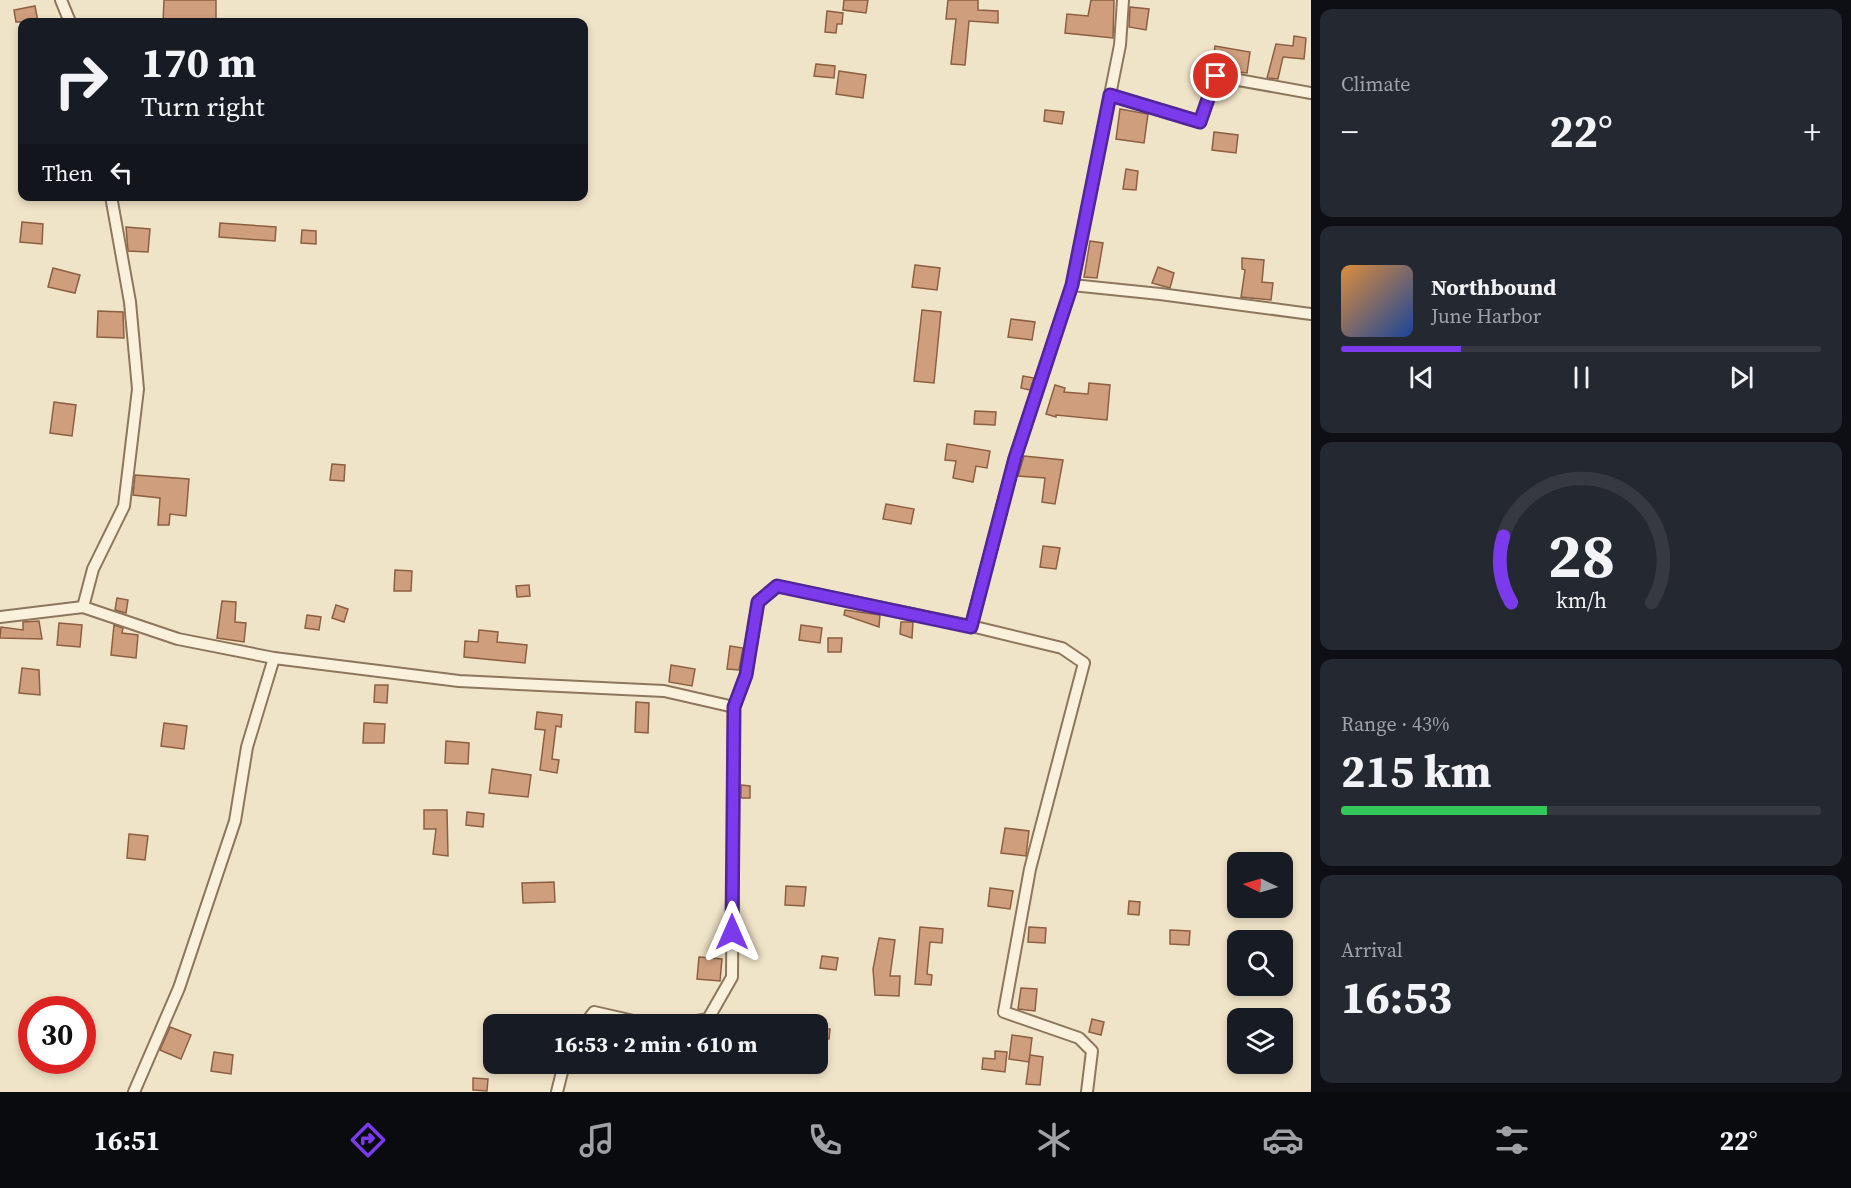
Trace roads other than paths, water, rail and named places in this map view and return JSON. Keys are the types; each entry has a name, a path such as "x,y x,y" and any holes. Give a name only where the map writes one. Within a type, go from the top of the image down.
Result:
{"street":[{"path":"61,0 68,18"},
{"path":"971,627 1015,458 1072,285 1120,45 1123,0"},
{"path":"1110,95 1200,122 1216,76 1311,93"},
{"path":"83,607 93,568 124,506 138,389 130,302 112,201"},
{"path":"1072,285 1311,314"},
{"path":"711,1014 732,977 734,707 746,675 758,602 777,586 1062,648 1083,663 1030,869 1004,1012 1079,1038 1092,1051 1087,1092"},
{"path":"0,617 83,607 178,639 274,658 459,681 664,691 734,707"},
{"path":"134,1092 179,988 236,821 248,747 274,658"},
{"path":"557,1092 562,1074"}]}
